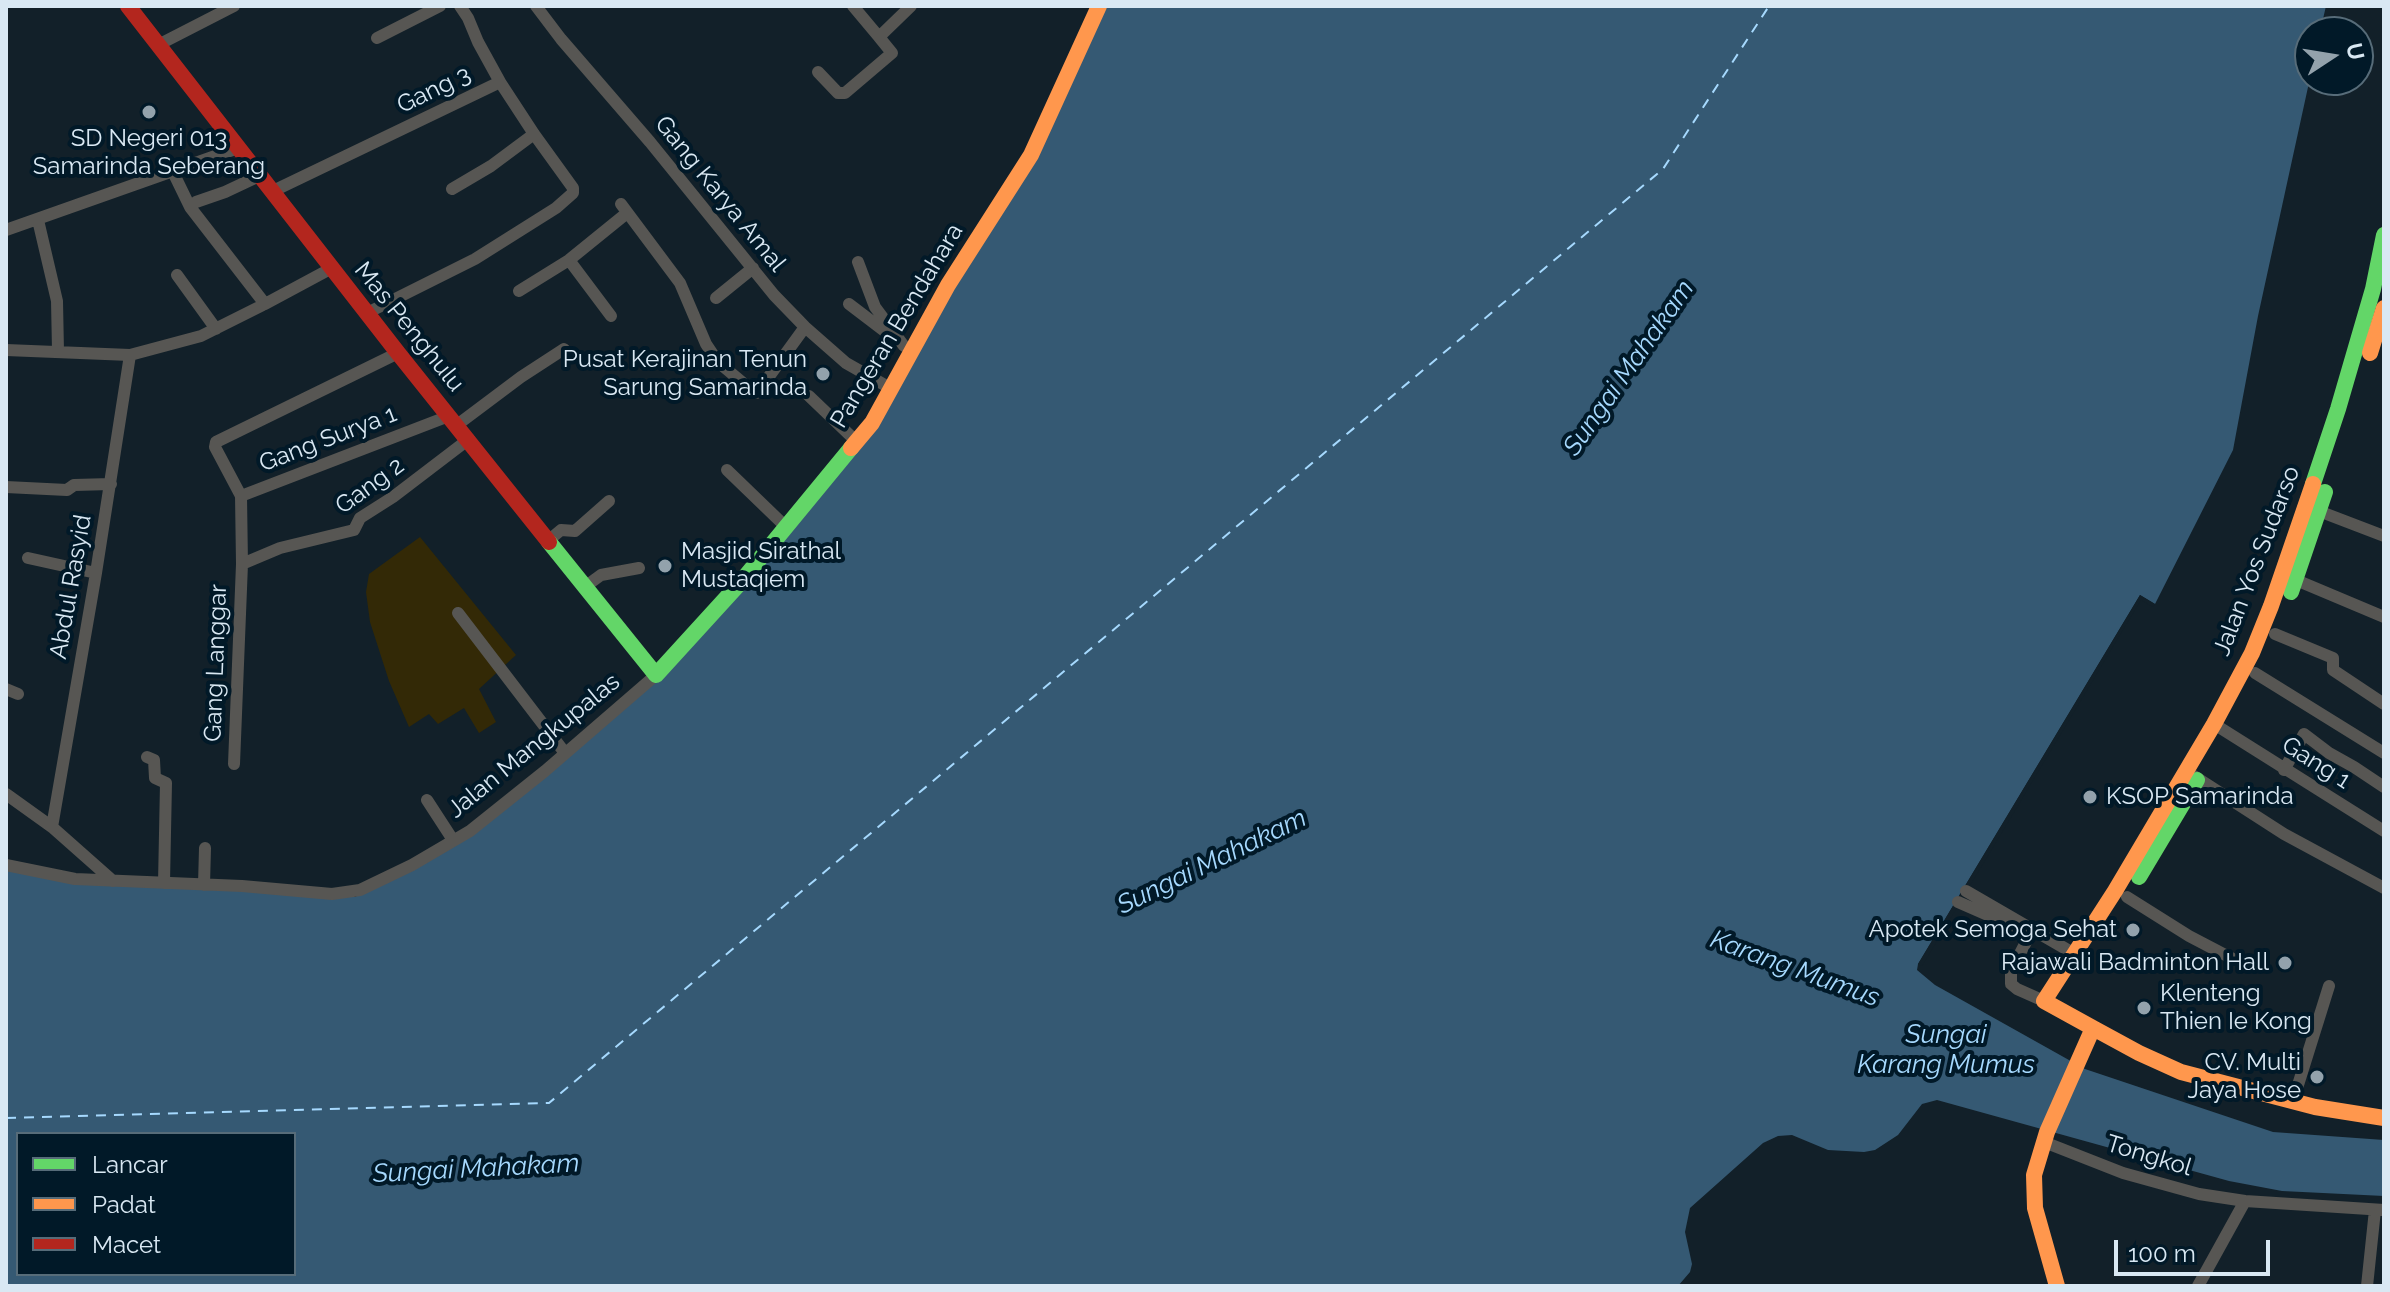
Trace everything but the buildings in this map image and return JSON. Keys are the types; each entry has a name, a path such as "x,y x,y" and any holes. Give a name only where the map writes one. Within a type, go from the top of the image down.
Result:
{"main road":[{"name":"Mas Penghulu","path":"128,6 398,353 553,536 656,675"},
{"name":"Pangeran Bendahara","path":"656,675 739,584 872,423 908,349 1031,155 1099,6"},
{"name":"Jalan Yos Sudarso","path":"2048,1004 2127,897 2192,774 2255,673 2275,634 2296,580 2338,409 2379,291 2384,235"},
{"name":"Jalan Yos Sudarso","path":"2219,727 2312,509 2384,308"},
{"name":"Jalan Yos Sudarso","path":"2048,1004 2073,953 2192,774"},
{"path":"2048,1004 2181,1072 2293,1101 2384,1118"},
{"path":"2057,1286 2034,1202 2034,1175 2045,1137 2093,1028"}],"street":[{"path":"158,45 234,6"},
{"path":"377,38 440,6"},
{"path":"460,6 500,82"},
{"name":"Gang Karya Amal","path":"536,6 774,295 846,363 890,388"},
{"path":"818,72 838,93 845,93 892,53 853,6"},
{"path":"879,37 911,6"},
{"name":"Gang 3","path":"271,192 500,82 573,188 570,196 475,259 367,313"},
{"path":"452,189 491,166 534,134"},
{"path":"6,230 238,148"},
{"path":"173,172 190,207 265,304"},
{"path":"190,207 259,176"},
{"path":"519,291 569,260 624,208 680,283 706,344 718,362 755,393 805,327"},
{"path":"38,220 57,301 58,351"},
{"path":"569,260 611,316"},
{"path":"858,262 875,307 908,349"},
{"path":"6,350 130,355 201,336 332,268"},
{"path":"716,298 753,268"},
{"path":"177,275 216,329"},
{"path":"849,304 908,349"},
{"name":"Gang Surya 1","path":"242,564 241,496 453,420 564,349"},
{"path":"241,496 215,447 216,442 398,353"},
{"name":"Abdul Rasyid","path":"52,827 130,355"},
{"path":"809,396 857,442"},
{"name":"Gang 2","path":"242,564 280,548 354,530 360,518 469,439"},
{"path":"727,470 785,526"},
{"path":"6,487 67,490 74,485 111,484"},
{"path":"553,536 564,529 572,533 609,501"},
{"path":"2312,509 2384,536"},
{"path":"28,558 96,573"},
{"name":"Gang Langgar","path":"234,764 242,564"},
{"path":"590,583 609,573 639,568"},
{"path":"2296,580 2384,617"},
{"path":"458,613 565,753"},
{"path":"2275,634 2333,658 2333,670 2384,704"},
{"path":"2255,673 2384,753"},
{"name":"Jalan Mangkupalas","path":"6,865 75,879 343,893 360,890 412,865 470,831 656,675"},
{"name":"Gang 1","path":"2219,727 2284,770 2383,828"},
{"path":"2284,770 2304,734 2384,787"},
{"path":"147,757 154,760 155,778 166,783 164,883"},
{"path":"2192,774 2284,834 2384,888"},
{"path":"6,794 52,827 113,881"},
{"path":"427,800 453,840"},
{"path":"204,885 205,848"},
{"path":"2048,1004 2011,984 2011,971 2026,942 2025,937 1962,896 2073,953"},
{"path":"2127,897 2233,959"},
{"path":"2293,1101 2329,986"},
{"name":"Tongkol","path":"2045,1137 2123,1173 2173,1188 2245,1201 2380,1210"},
{"path":"2198,1286 2245,1201"},
{"path":"2367,1286 2380,1210"}],"shaded area":[{"path":"420,537 516,655 479,689 496,722 479,733 464,708 438,724 429,714 409,727 389,681 370,622 366,592 369,574"}],"water":[{"path":"1102,6 2326,6 2324,16 2294,16 2294,96 2306,96 2258,316 2233,450 2155,604 2140,595 1917,970 1935,985 2085,1069 2273,1132 2384,1140 2384,1196 2282,1191 2229,1181 1937,1100 1922,1104 1898,1135 1875,1150 1828,1150 1792,1135 1778,1136 1763,1143 1690,1208 1685,1232 1692,1264 1690,1272 1678,1286 6,1286 6,869 211,889 355,897 461,839 686,651 894,387 1034,157"}],"pier":[{"path":"2140,595 2155,604 2153,607 2141,600 1922,966 1918,964"}],"ferry route":[{"path":"6,1118 549,1103 1663,169 1769,6"}],"traffic: fast":[{"path":"2313,484 2373,289 2384,235"},
{"path":"549,542 656,675 739,584 851,448"},
{"path":"2291,592 2325,492"},
{"path":"2139,877 2197,780"}],"traffic: slow":[{"path":"851,448 872,423 948,285 1031,155 1099,6"},
{"path":"2370,353 2384,308"},
{"path":"2093,1028 2044,1001 2115,891 2214,724 2252,653 2313,484"},
{"path":"2057,1286 2035,1208 2034,1175 2047,1132 2093,1028 2181,1072 2315,1107 2384,1118"}],"traffic: jam":[{"path":"128,6 549,542"}],"place":[{"name":"SD Negeri 013 Samarinda Seberang","path":"149,112"},
{"name":"Pusat Kerajinan Tenun Sarung Samarinda","path":"823,374"},
{"name":"Masjid Sirathal Mustaqiem","path":"665,566"},
{"name":"KSOP Samarinda","path":"2090,797"},
{"name":"Apotek Semoga Sehat","path":"2133,930"},
{"name":"Rajawali Badminton Hall","path":"2285,963"},
{"name":"Klenteng Thien Ie Kong","path":"2144,1008"},
{"name":"CV. Multi Jaya Hose","path":"2317,1077"}],"water label":[{"name":"Sungai Mahakam","path":"1629,368"},
{"name":"Sungai Mahakam","path":"1212,862"},
{"name":"Karang Mumus","path":"1795,969"},
{"name":"Sungai Karang Mumus","path":"1946,1050"},
{"name":"Sungai Mahakam","path":"476,1169"}]}
